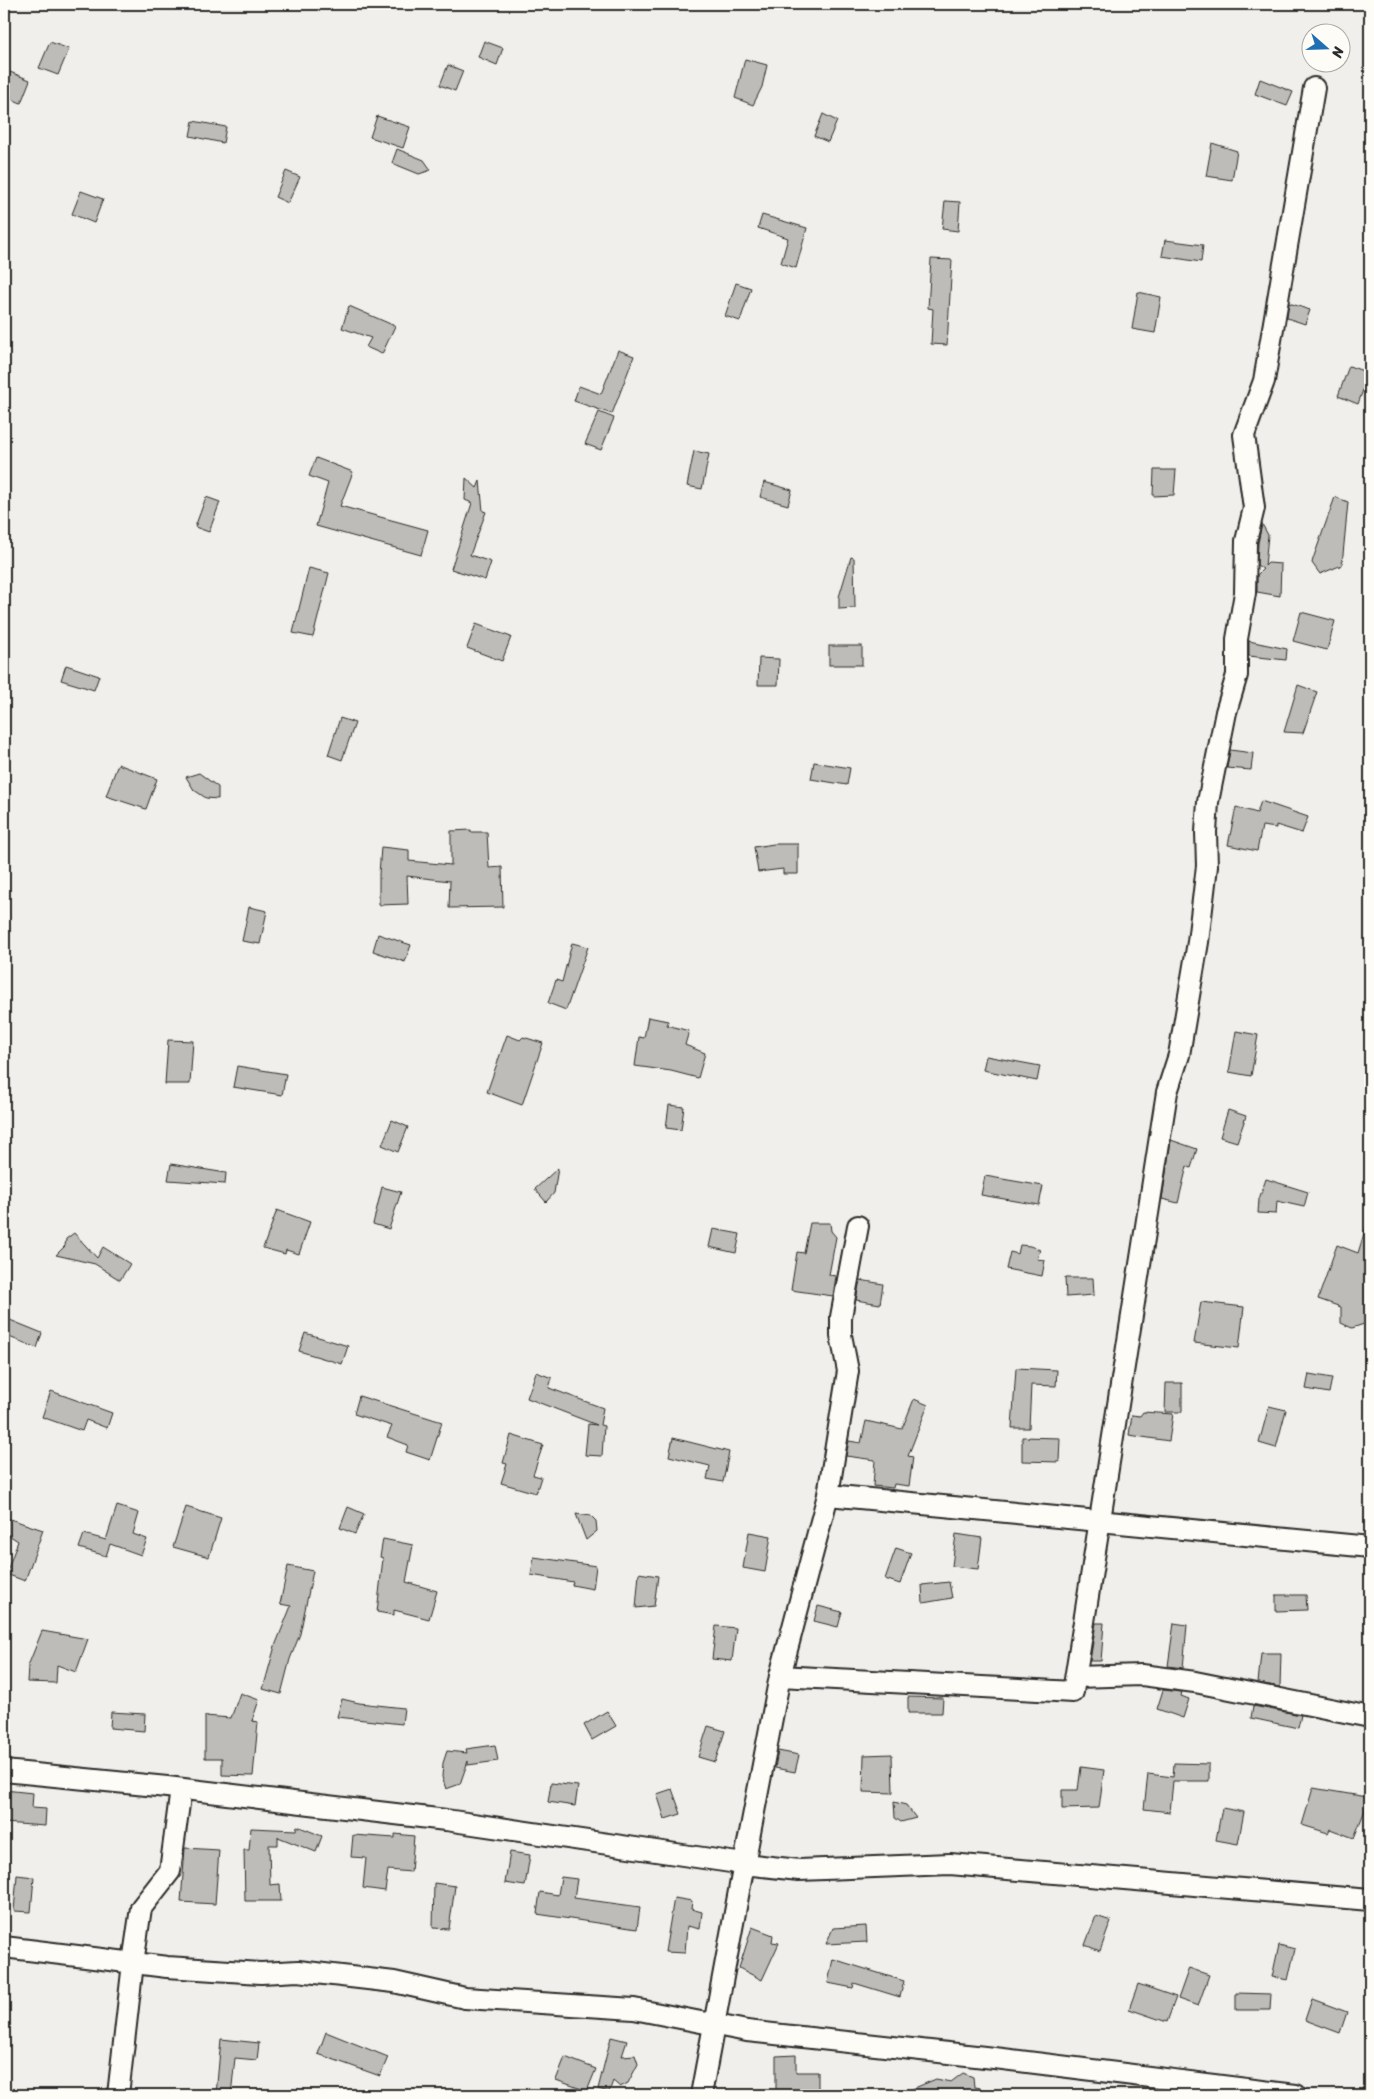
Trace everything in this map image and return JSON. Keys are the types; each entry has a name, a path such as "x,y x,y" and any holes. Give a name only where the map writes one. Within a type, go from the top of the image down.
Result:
{"street":[{"path":"780,1676 1073,1692 1167,1092 1179,1055 1198,942 1207,866 1206,832 1208,802 1226,712 1238,675 1237,639 1245,593 1246,542 1254,508 1244,435 1264,381 1314,88"},
{"path":"701,2095 780,1676 828,1496 848,1371 841,1317 858,1226"},
{"path":"828,1496 1370,1547"},
{"path":"1076,1677 1142,1674 1195,1682 1370,1717"},
{"path":"4,1771 181,1789 446,1820 744,1864 799,1870 950,1864 1370,1900"},
{"path":"118,2095 141,1908 170,1871 181,1789"},
{"path":"4,1947 133,1963 261,1973 298,1971 394,1982 464,1998 634,2008 747,2031 1003,2058 1296,2095"}],"building":[{"path":"484,41 503,48 497,65 478,57"},
{"path":"50,42 69,49 58,75 39,68"},
{"path":"745,59 767,65 762,87 753,105 735,98"},
{"path":"448,65 463,71 455,91 440,85"},
{"path":"10,72 30,80 21,103 4,96 4,89"},
{"path":"1260,79 1293,92 1287,106 1255,94"},
{"path":"823,114 837,121 828,142 814,136"},
{"path":"377,116 410,127 403,148 370,137"},
{"path":"193,121 226,127 223,143 190,136"},
{"path":"1212,143 1237,151 1232,180 1206,176"},
{"path":"397,149 424,160 431,170 419,174 392,163"},
{"path":"286,171 300,177 288,203 275,197"},
{"path":"81,191 103,199 94,223 72,214"},
{"path":"945,201 960,202 958,231 942,229"},
{"path":"762,215 807,228 796,268 781,263 788,238 758,228"},
{"path":"1165,240 1203,245 1201,262 1162,256"},
{"path":"931,259 952,260 947,345 931,344 933,309 928,308"},
{"path":"736,283 751,288 740,321 725,316"},
{"path":"1138,292 1161,297 1155,333 1132,329"},
{"path":"1289,303 1310,310 1305,324 1287,318"},
{"path":"349,306 395,326 382,354 366,347 371,338 342,328"},
{"path":"618,350 634,356 612,414 574,401 579,386 601,394"},
{"path":"1349,366 1369,373 1358,404 1338,396"},
{"path":"599,412 614,418 601,450 585,444"},
{"path":"694,451 709,454 702,489 687,486"},
{"path":"316,458 353,472 340,506 428,530 421,555 316,526 328,483 309,476"},
{"path":"1154,470 1176,470 1174,495 1153,496"},
{"path":"466,478 477,488 480,481 483,511 486,512 470,555 491,562 485,580 451,569 472,503 465,500"},
{"path":"764,482 792,490 788,505 760,497"},
{"path":"206,497 220,502 209,532 195,527"},
{"path":"1335,497 1348,502 1342,565 1320,574 1312,563"},
{"path":"1262,524 1268,535 1265,566 1268,563 1281,564 1280,596 1257,592 1257,575 1263,569 1257,565 1258,543"},
{"path":"851,557 854,558 855,608 839,609 839,597"},
{"path":"309,568 329,573 313,637 293,633"},
{"path":"1301,612 1335,621 1327,650 1293,641"},
{"path":"476,624 511,637 502,661 467,648"},
{"path":"1249,641 1287,649 1286,660 1249,656"},
{"path":"829,646 862,646 862,665 829,665"},
{"path":"759,658 779,659 778,685 758,685"},
{"path":"66,665 99,676 94,690 61,680"},
{"path":"1298,685 1317,692 1303,733 1284,732"},
{"path":"340,718 355,723 342,760 328,755"},
{"path":"1230,750 1253,753 1251,770 1227,768"},
{"path":"814,762 850,768 847,785 811,779"},
{"path":"118,764 157,779 146,809 106,796"},
{"path":"199,773 218,787 218,799 206,798 194,790 186,777"},
{"path":"1261,801 1308,817 1302,833 1276,825 1276,828 1262,826 1257,851 1228,845 1236,807 1257,813"},
{"path":"471,830 471,832 487,832 489,868 502,867 503,907 449,908 450,881 407,876 408,904 379,905 381,847 409,850 409,861 451,865 451,831"},
{"path":"774,844 798,844 798,874 783,874 783,869 758,872 754,847"},
{"path":"249,907 267,911 260,944 242,941"},
{"path":"378,934 411,945 405,962 373,951"},
{"path":"572,943 588,947 566,1010 548,1003 556,980 562,982"},
{"path":"648,1017 668,1021 667,1025 689,1031 685,1045 705,1053 698,1078 671,1071 635,1066 639,1037 644,1038"},
{"path":"1236,1031 1258,1035 1251,1076 1229,1072"},
{"path":"507,1035 520,1040 523,1037 543,1043 522,1105 487,1092"},
{"path":"168,1040 193,1041 190,1084 165,1084"},
{"path":"986,1056 1040,1066 1037,1081 983,1070"},
{"path":"237,1066 286,1074 282,1095 233,1087"},
{"path":"669,1105 684,1107 681,1130 666,1128"},
{"path":"1228,1110 1246,1116 1237,1142 1220,1137"},
{"path":"392,1120 408,1127 398,1152 382,1145"},
{"path":"1171,1140 1197,1149 1191,1168 1187,1166 1178,1203 1162,1199"},
{"path":"171,1164 226,1173 225,1184 168,1180"},
{"path":"558,1168 554,1193 546,1202 535,1189"},
{"path":"985,1176 1043,1186 1039,1205 981,1195"},
{"path":"1266,1179 1308,1192 1304,1207 1277,1201 1276,1214 1258,1213 1259,1199"},
{"path":"382,1187 401,1192 389,1229 373,1224"},
{"path":"277,1210 310,1222 299,1254 286,1250 285,1254 263,1248"},
{"path":"810,1223 830,1223 831,1231 836,1237 829,1275 836,1276 833,1296 791,1290 797,1252 804,1253"},
{"path":"1367,1224 1370,1224 1370,1322 1352,1328 1341,1323 1341,1307 1318,1299 1337,1245 1358,1253"},
{"path":"713,1229 740,1234 736,1253 709,1247"},
{"path":"74,1233 97,1258 103,1247 130,1264 120,1280 95,1264 56,1255 65,1246 66,1239"},
{"path":"1020,1245 1040,1250 1037,1259 1045,1260 1042,1276 1006,1269 1010,1252 1018,1254"},
{"path":"1065,1278 1093,1278 1094,1295 1066,1297"},
{"path":"860,1280 883,1284 880,1304 856,1300"},
{"path":"1201,1302 1244,1307 1239,1348 1194,1343"},
{"path":"10,1320 42,1333 37,1348 4,1335"},
{"path":"305,1333 348,1346 342,1364 299,1351"},
{"path":"1016,1368 1057,1370 1056,1386 1031,1385 1029,1428 1012,1428"},
{"path":"536,1372 552,1378 549,1388 603,1408 600,1425 604,1426 602,1456 585,1455 588,1424 597,1425 527,1398"},
{"path":"1309,1374 1332,1378 1329,1393 1306,1389"},
{"path":"1166,1383 1182,1383 1182,1412 1165,1412"},
{"path":"51,1391 112,1413 107,1428 86,1420 82,1431 42,1417"},
{"path":"359,1396 442,1422 430,1460 406,1452 408,1445 387,1437 392,1426 354,1414"},
{"path":"914,1399 928,1405 908,1456 913,1457 909,1486 894,1484 893,1488 873,1486 875,1460 846,1456 849,1441 861,1443 866,1421 902,1429"},
{"path":"1269,1406 1286,1410 1276,1448 1259,1443"},
{"path":"1143,1412 1173,1414 1169,1441 1129,1435 1132,1415 1140,1416"},
{"path":"511,1435 543,1445 533,1475 541,1477 536,1493 501,1483 507,1464 503,1463"},
{"path":"1022,1437 1060,1438 1059,1462 1022,1461"},
{"path":"673,1438 729,1452 723,1482 707,1479 710,1466 669,1456"},
{"path":"117,1506 139,1513 133,1534 147,1539 141,1555 110,1544 106,1556 79,1548 84,1534 106,1540"},
{"path":"186,1507 221,1518 209,1557 173,1547"},
{"path":"348,1507 364,1514 355,1534 340,1528"},
{"path":"576,1514 591,1516 596,1521 597,1531 586,1540"},
{"path":"4,1517 43,1530 25,1581 6,1574 18,1541 4,1532"},
{"path":"749,1532 771,1536 765,1572 743,1568"},
{"path":"956,1534 982,1538 978,1569 952,1566"},
{"path":"383,1539 413,1545 406,1582 437,1591 429,1619 394,1610 394,1615 377,1612 383,1558 380,1557"},
{"path":"896,1548 911,1553 900,1584 885,1579"},
{"path":"534,1557 596,1566 593,1589 572,1585 573,1582 531,1575"},
{"path":"288,1566 313,1571 300,1634 290,1659 281,1694 263,1689 275,1646 291,1606 280,1604"},
{"path":"639,1573 658,1576 654,1606 636,1608"},
{"path":"949,1582 952,1598 923,1603 922,1585"},
{"path":"1276,1595 1306,1595 1307,1610 1276,1611"},
{"path":"818,1606 842,1612 838,1627 814,1621"},
{"path":"1096,1623 1104,1623 1101,1661 1090,1661"},
{"path":"1174,1623 1187,1625 1183,1668 1168,1666"},
{"path":"716,1626 736,1628 732,1661 712,1659"},
{"path":"42,1631 88,1639 76,1672 57,1665 56,1683 27,1682 28,1666"},
{"path":"1261,1653 1281,1653 1280,1687 1258,1683"},
{"path":"1163,1690 1182,1692 1181,1696 1189,1699 1183,1718 1157,1709"},
{"path":"240,1693 259,1700 252,1721 258,1722 253,1776 222,1775 222,1758 205,1758 205,1716 231,1718"},
{"path":"908,1697 943,1698 942,1713 908,1713"},
{"path":"342,1699 359,1703 404,1708 402,1724 337,1717"},
{"path":"1253,1706 1301,1715 1298,1728 1251,1718"},
{"path":"607,1711 616,1726 592,1740 584,1725"},
{"path":"111,1712 145,1714 144,1731 110,1728"},
{"path":"708,1726 725,1731 715,1762 698,1757"},
{"path":"495,1745 498,1761 468,1765 468,1761 460,1784 446,1789 442,1777 443,1763 447,1751 467,1753 466,1749"},
{"path":"778,1751 799,1755 795,1772 775,1768"},
{"path":"892,1754 893,1793 863,1792 864,1755"},
{"path":"1174,1763 1209,1764 1209,1781 1173,1781 1170,1812 1144,1809 1148,1774 1173,1777"},
{"path":"1081,1767 1104,1770 1099,1808 1062,1809 1062,1790 1078,1790"},
{"path":"551,1783 578,1786 575,1806 548,1802"},
{"path":"1313,1788 1367,1797 1365,1810 1354,1838 1330,1829 1328,1833 1302,1825"},
{"path":"672,1789 681,1814 665,1819 657,1794"},
{"path":"4,1790 33,1793 32,1808 46,1809 45,1826 4,1823"},
{"path":"894,1802 906,1805 916,1818 901,1822 895,1818"},
{"path":"1222,1808 1244,1812 1238,1844 1216,1840"},
{"path":"297,1826 322,1836 316,1852 278,1837 278,1845 269,1845 270,1885 280,1884 281,1901 245,1901 244,1850 249,1850 251,1828 296,1830"},
{"path":"395,1834 414,1836 411,1872 388,1870 385,1891 363,1888 366,1858 351,1857 353,1835 395,1838"},
{"path":"185,1848 219,1850 215,1904 181,1902"},
{"path":"510,1852 530,1855 525,1886 505,1883"},
{"path":"17,1875 34,1877 31,1912 14,1911"},
{"path":"561,1877 577,1879 574,1898 640,1907 637,1929 537,1914 540,1892 558,1895"},
{"path":"434,1883 455,1886 449,1929 433,1928"},
{"path":"674,1898 692,1901 691,1909 702,1912 700,1929 687,1926 685,1953 665,1952"},
{"path":"1096,1916 1111,1921 1100,1951 1085,1945"},
{"path":"866,1926 867,1942 826,1944 833,1928"},
{"path":"752,1927 773,1935 772,1942 779,1943 762,1980 739,1968"},
{"path":"1279,1945 1295,1949 1288,1980 1272,1977"},
{"path":"833,1959 904,1981 900,1997 854,1983 853,1988 828,1983"},
{"path":"1189,1968 1209,1975 1198,2006 1178,1999"},
{"path":"1138,1984 1176,1997 1167,2022 1129,2009"},
{"path":"1236,1993 1271,1994 1270,2010 1236,2010"},
{"path":"1312,1999 1347,2012 1340,2033 1305,2020"},
{"path":"326,2032 388,2057 380,2076 318,2054"},
{"path":"611,2037 627,2041 622,2056 635,2055 638,2064 628,2083 620,2087 613,2081 609,2092 598,2089"},
{"path":"221,2039 259,2043 257,2060 235,2058 231,2095 216,2095"},
{"path":"796,2055 796,2072 818,2072 818,2095 776,2095 776,2056"},
{"path":"565,2057 596,2069 587,2091 556,2080"},
{"path":"963,2073 973,2077 974,2087 980,2088 979,2095 898,2095 936,2079 951,2082"}]}
